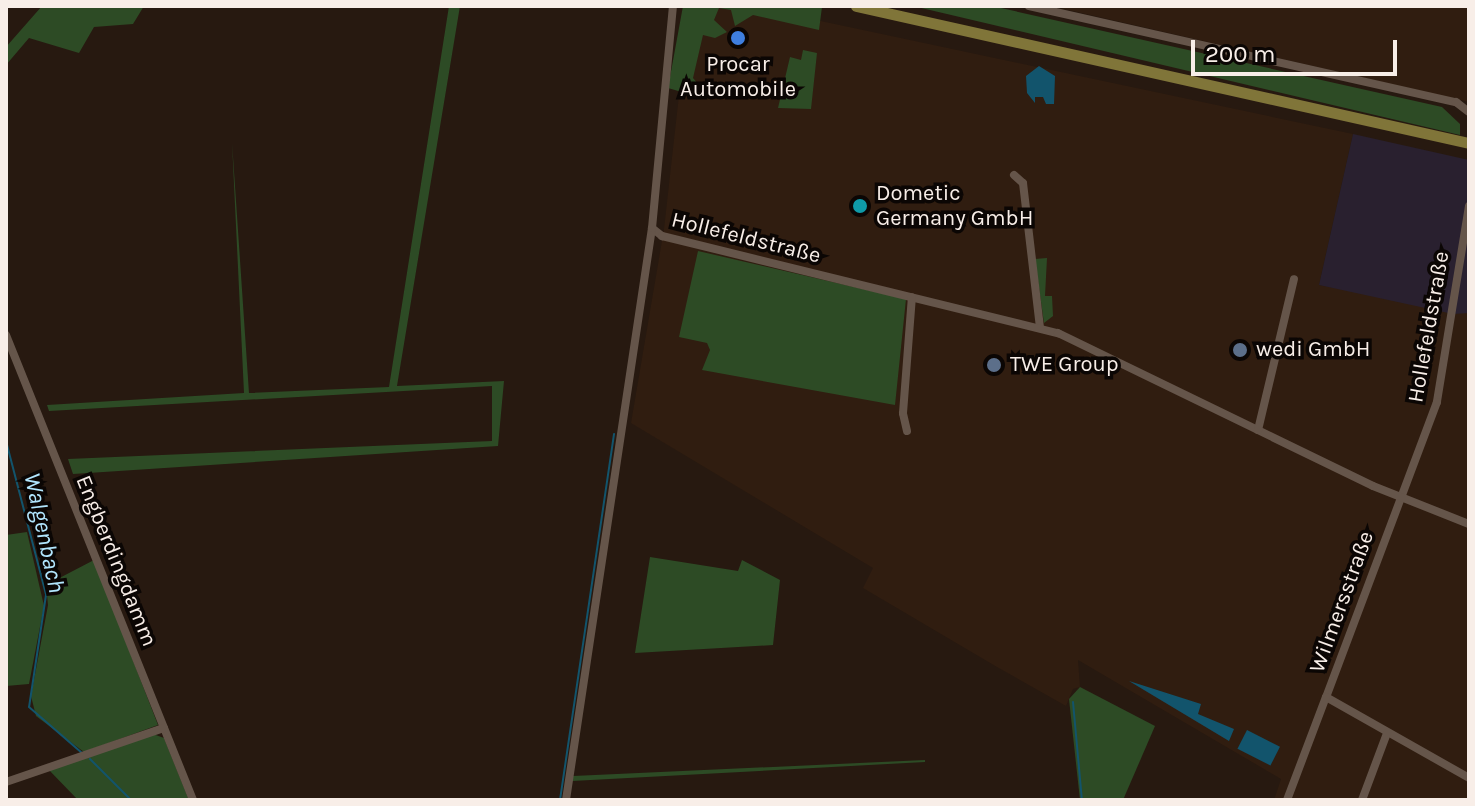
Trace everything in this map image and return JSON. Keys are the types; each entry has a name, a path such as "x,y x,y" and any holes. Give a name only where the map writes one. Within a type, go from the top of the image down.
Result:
{"main road":[{"path":"856,6 1469,143"}],"street":[{"name":"Hollefeldstraße","path":"673,6 652,228 662,236 1040,327 1400,497 1469,524"},
{"path":"1029,6 1456,102 1469,112"},
{"path":"1014,175 1023,183 1040,327"},
{"name":"Hollefeldstraße","path":"1400,497 1437,402 1469,206"},
{"path":"566,800 652,228"},
{"path":"1258,430 1294,279"},
{"path":"907,431 903,413 912,297"},
{"name":"Engberdingdamm","path":"6,335 193,800"},
{"name":"Wilmersstraße","path":"1400,497 1326,697 1469,778"},
{"path":"1287,800 1326,697"},
{"path":"6,782 164,728"},
{"path":"1362,800 1387,733"}],"shaded area":[{"path":"689,6 750,6 1353,134 1319,285 1469,313 1469,800 1274,800 1281,779 1078,660 1080,687 1073,689 1066,706 997,667 863,588 873,568 631,423 664,229"},
{"path":"1054,6 1469,6 1469,102 1060,8"},
{"path":"1353,134 1469,160 1469,313 1453,314 1319,285"}],"green space":[{"path":"42,6 144,6 133,24 94,27 79,53 29,38 6,65 6,47"},
{"path":"449,6 460,6 397,386 504,381 498,446 73,474 68,459 492,441 492,386 49,411 47,405 244,393 232,142 249,393 389,387"},
{"path":"683,6 822,7 819,30 753,15 735,26 731,10 719,8 714,20 727,32 715,38 703,35 693,78 699,85 685,93 668,88"},
{"path":"913,6 992,6 1442,107 1460,124 1460,135"},
{"path":"803,50 817,53 811,109 778,108 790,57 801,60"},
{"path":"698,251 906,299 895,405 702,370 710,350 707,343 679,337"},
{"path":"1047,258 1045,296 1052,296 1053,316 1044,323 1035,259"},
{"path":"27,532 44,606 29,684 6,686 6,535"},
{"path":"650,557 738,571 742,560 780,580 773,645 635,653"},
{"path":"94,560 158,725 84,752 36,716 31,696 48,605 46,585"},
{"path":"1080,687 1155,726 1123,800 1080,800 1069,699"},
{"path":"153,734 164,738 189,800 78,800 48,769"},
{"path":"925,762 572,781 573,776"}],"water":[{"path":"1039,66 1055,76 1054,104 1046,104 1043,97 1035,97 1035,103 1027,93 1026,76"},
{"path":"1129,681 1201,704 1198,714 1234,729 1229,741"},
{"path":"1247,730 1280,747 1270,766 1237,749"}],"waterway":[{"path":"560,800 614,434"},
{"name":"Walgenbach","path":"6,441 46,595 29,707 81,752"},
{"path":"1073,702 1082,800"},
{"name":"Walgenbach","path":"90,759 131,800"}],"place":[{"name":"Procar Automobile","path":"738,38"},
{"name":"Dometic Germany GmbH","path":"860,206"},
{"name":"wedi GmbH","path":"1240,350"},
{"name":"TWE Group","path":"994,365"}]}
